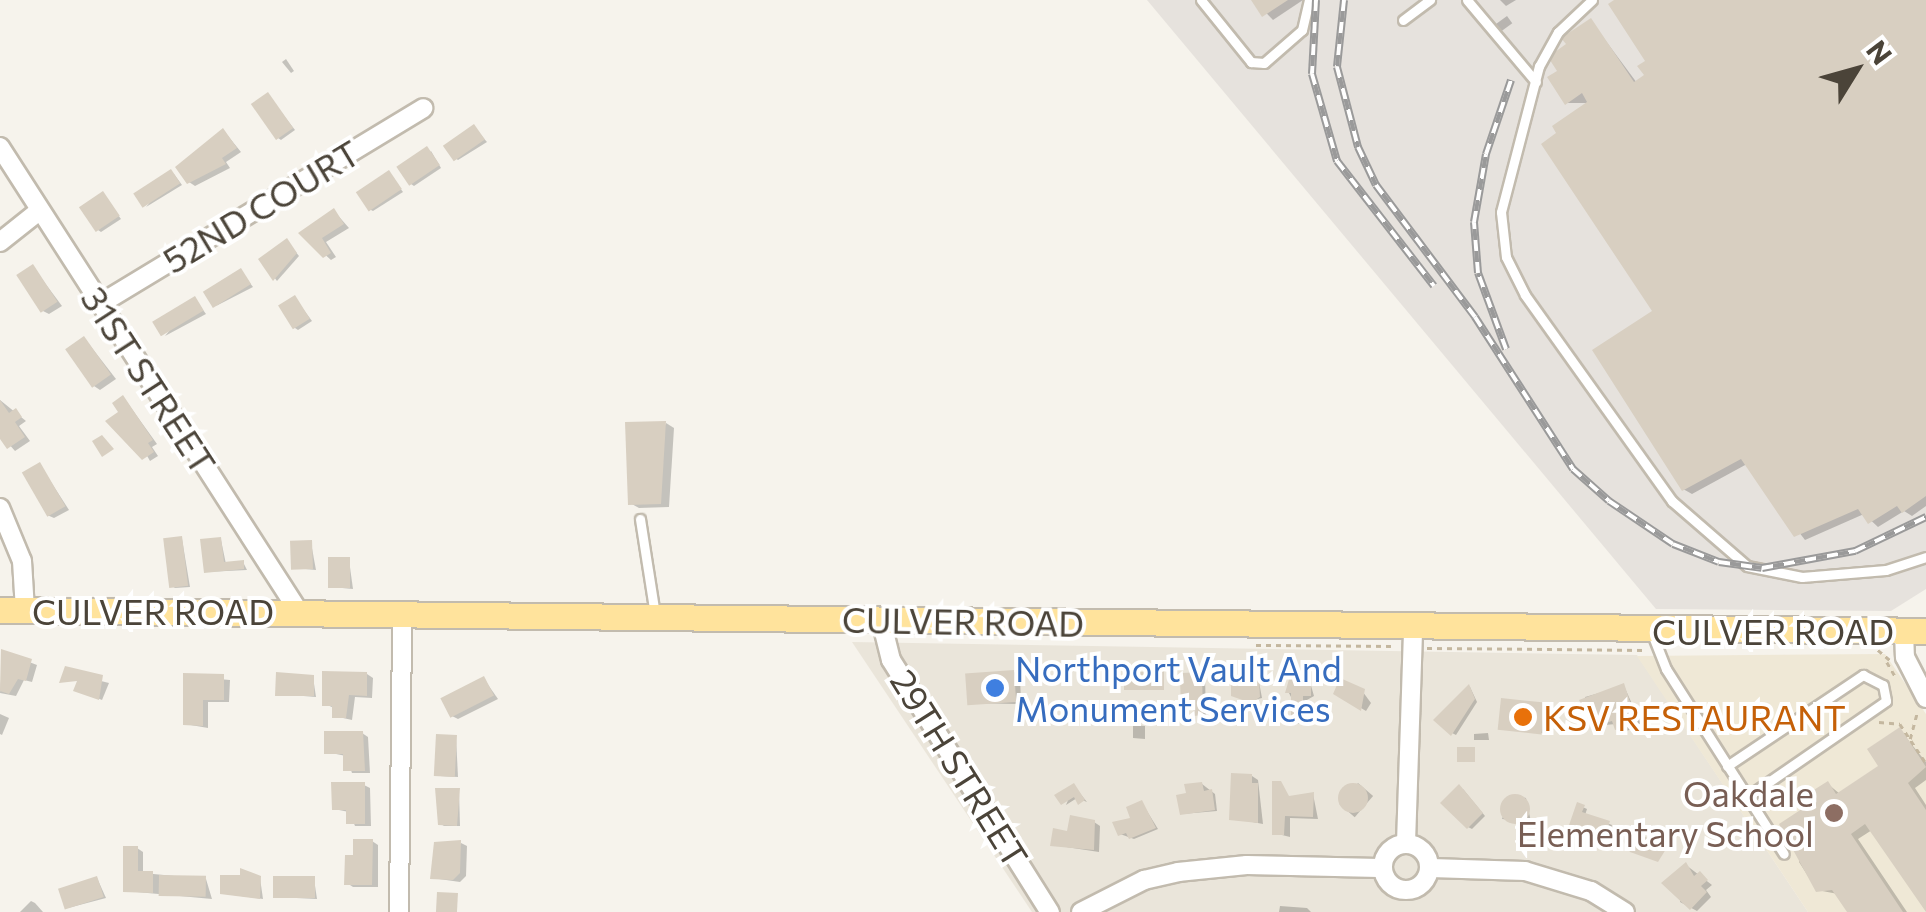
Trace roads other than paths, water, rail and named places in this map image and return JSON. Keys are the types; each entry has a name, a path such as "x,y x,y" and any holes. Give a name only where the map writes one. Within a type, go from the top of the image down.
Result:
{"main road":[{"name":"CULVER ROAD","path":"12,610 1915,631"}],"street":[{"name":"52ND COURT","path":"100,304 423,108"},
{"name":"31ST STREET","path":"0,147 299,612"},
{"path":"0,242 39,210"},
{"path":"0,508 22,561 12,610"},
{"path":"398,912 402,612"},
{"name":"29TH STREET","path":"881,620 890,660 1050,912"},
{"path":"1413,628 1406,843 1431,868 1525,870 1591,891 1625,912"},
{"path":"1915,631 1905,657 1918,698"},
{"path":"1379,868 1388,851 1406,843"},
{"path":"1081,912 1144,880 1178,872 1247,865 1379,868 1405,892 1405,912"},
{"path":"1405,892 1423,885 1431,868"}],"lane":[{"path":"1202,0 1251,62 1264,64 1302,30 1309,0"},
{"path":"1403,20 1430,0"},
{"path":"1466,0 1536,82"},
{"path":"1592,0 1558,32 1536,82 1501,212 1506,257 1525,294 1672,501 1747,566 1774,576 1886,570 1926,557"},
{"path":"640,519 656,618"},
{"path":"1651,631 1666,668 1784,854"},
{"path":"1728,766 1863,674 1884,685 1886,702 1747,797"}],"railway":[{"path":"1316,0 1312,74 1337,161 1434,286"},
{"path":"1344,0 1337,67 1358,147 1376,185 1475,317 1573,469 1609,501 1673,544 1719,562 1762,568 1855,551 1926,517"},
{"path":"1506,349 1478,273 1474,222 1486,154 1511,80"}],"place":[{"name":"Northport Vault And Monument Services","path":"995,688"},
{"name":"KSV RESTAURANT","path":"1523,717"},
{"name":"Oakdale Elementary School","path":"1834,813"}]}
